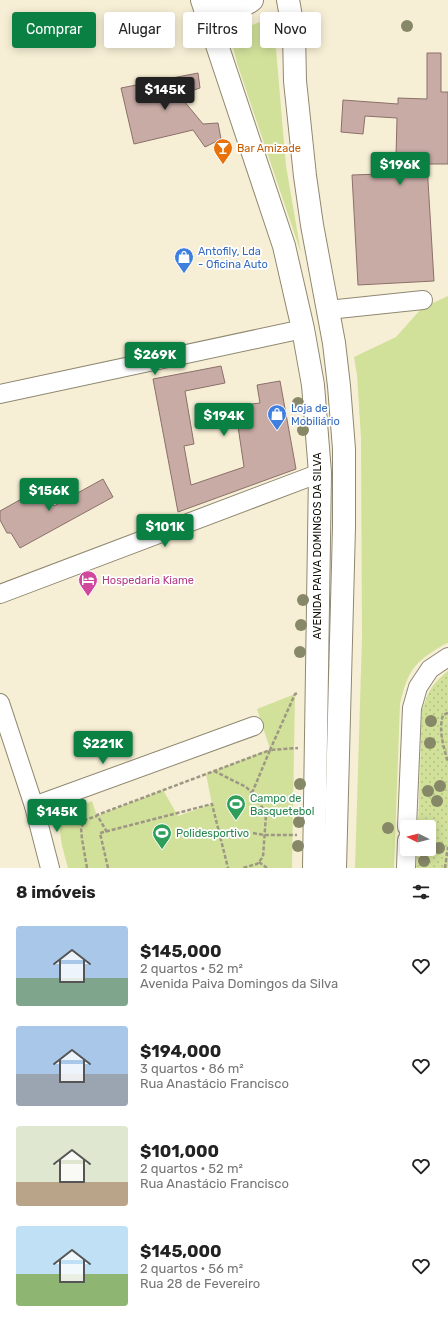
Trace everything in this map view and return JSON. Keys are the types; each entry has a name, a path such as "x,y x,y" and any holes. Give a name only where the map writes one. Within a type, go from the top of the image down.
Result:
{"main road":[{"name":"AVENIDA PAIVA DOMINGOS DA SILVA","path":"202,0 284,246 303,329 313,385 320,473 314,868"},
{"path":"219,0 222,3 235,7 248,4 252,0"},
{"path":"288,0 294,33 295,81 306,183 312,225 334,343 344,449 344,527 335,868"}],"street":[{"path":"328,310 423,300"},
{"path":"0,394 303,329"},
{"path":"0,594 320,473"},
{"path":"408,820 412,708 418,687 430,669 448,656"},
{"path":"0,703 34,806 50,868"},
{"path":"34,806 254,726"},
{"path":"406,856 406,868"}],"path":[{"path":"448,713 443,715 440,723 448,762"},
{"path":"252,793 270,750 304,748"},
{"path":"107,832 97,815 214,771 246,787 257,798 266,815 262,856 257,864 242,868"},
{"path":"108,868 100,834 212,804 228,868"},
{"path":"87,868 81,828 86,820 96,816"},
{"path":"253,833 264,835 304,835"},
{"path":"445,868 448,847"},
{"path":"259,862 267,868"}],"green space":[{"path":"260,22 260,48 276,48 286,166 301,253 237,63 233,48 252,48 252,25"},
{"path":"448,296 448,643 424,658 413,669 404,688 400,704 394,868 355,868 362,638 361,438 357,375 354,357 396,337 422,308"},
{"path":"448,671 448,868 416,868 417,856 436,856 436,820 418,820 422,711 431,688"},
{"path":"295,694 292,868 68,868 60,832 60,824 66,813 92,801 97,816 163,790 178,816 212,804 206,774 270,749 257,709"}],"building":[{"path":"427,53 441,53 441,92 448,92 448,164 427,164 434,281 358,285 352,175 380,174 381,155 396,156 397,118 365,116 363,134 341,132 343,100 398,104 398,98 427,99"},
{"path":"198,73 200,88 179,95 203,124 218,123 221,139 205,147 193,130 134,144 121,88"},
{"path":"221,366 225,383 185,391 194,444 184,446 191,485 244,467 235,406 260,403 257,385 280,381 296,469 178,512 153,379"},
{"path":"103,479 113,497 20,548 11,533 7,533 0,520 0,511 43,487 54,506"}],"place":[{"name":"Bar Amizade","path":"223,165"},
{"name":"Antofily, Lda - Oficina Auto","path":"184,274"},
{"name":"Loja de Mobiliário","path":"277,431"},
{"name":"Hospedaria Kiame","path":"88,597"},
{"name":"Campo de Basquetebol","path":"236,821"},
{"name":"Polidesportivo","path":"162,850"}]}
